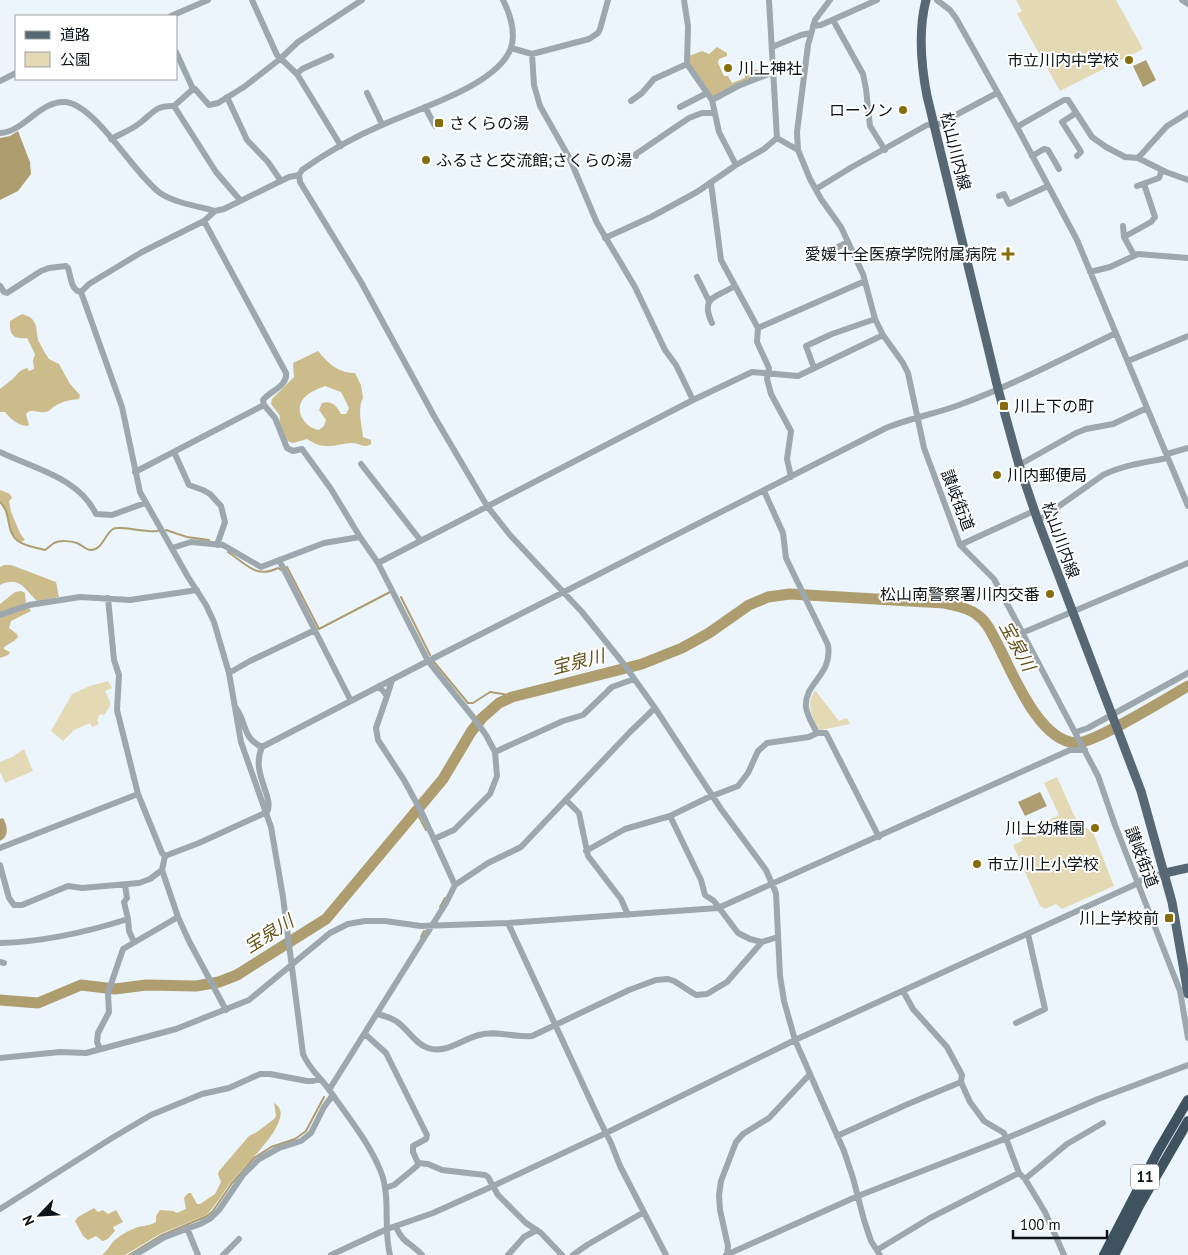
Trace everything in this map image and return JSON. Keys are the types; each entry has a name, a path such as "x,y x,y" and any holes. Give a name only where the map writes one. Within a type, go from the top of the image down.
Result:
{"highway":[{"name":"11","path":"1104,1255 1158,1151 1188,1100"},
{"name":"11","path":"1114,1255 1140,1204 1188,1121"}],"main road":[{"name":"松山川内線","path":"926,0 922,30 922,61 927,96 998,389 1034,511 1141,791 1165,873 1185,991"},
{"path":"1165,873 1188,868"}],"street":[{"path":"173,15 208,0"},
{"path":"252,0 280,59 297,74 341,146"},
{"path":"178,56 193,89 209,105 213,106 244,87 280,59 298,42 362,0"},
{"path":"504,0 511,20 513,38 511,48 500,64 489,74 456,93 382,124 341,146 302,170 299,175 301,186 366,290 434,416 487,506 510,535 600,633 655,708 712,796 761,862 773,885 777,904 781,988 795,1040 838,1136 853,1178 860,1210 878,1253 930,1218 1019,1173"},
{"path":"511,48 532,54 594,36 600,29 608,0"},
{"path":"684,0 688,26 687,64 712,100 719,132 736,166"},
{"path":"777,138 798,150 798,132 806,55 817,16 830,0"},
{"path":"813,26 834,20 877,0"},
{"path":"937,0 950,10 956,18 1077,240 1188,506"},
{"path":"1182,0 1188,4"},
{"path":"771,1 777,138"},
{"path":"834,20 863,74 870,126 885,150"},
{"path":"772,47 800,35 811,33"},
{"path":"532,54 534,85 538,100 570,159 596,223 635,287 665,350 676,365 693,400"},
{"path":"297,74 302,69 331,56"},
{"path":"631,101 642,93 654,79 687,64"},
{"path":"712,100 747,82 774,72"},
{"path":"0,81 15,74"},
{"path":"111,139 139,124 158,108 174,106 193,89"},
{"path":"367,93 382,124"},
{"path":"680,107 707,93"},
{"path":"816,189 928,125 939,124 997,93"},
{"path":"227,97 247,140 268,162 280,181"},
{"path":"1017,127 1064,100 1071,102 1086,129 1098,141 1119,155 1132,159 1138,158 1188,180"},
{"path":"0,133 13,129 50,105 66,102 76,105 83,108 162,194 214,211"},
{"path":"174,106 216,172 240,200"},
{"path":"425,107 435,126"},
{"path":"636,156 644,147 689,118 702,112 714,113"},
{"path":"1076,112 1062,122 1080,150 1077,156"},
{"path":"1138,158 1167,126 1188,113"},
{"path":"605,238 651,217 711,183 764,149 777,138"},
{"path":"1032,156 1044,149 1048,150 1059,169"},
{"name":"讃岐街道","path":"798,150 816,189 841,227 848,242 865,281 875,319 883,335 908,372 924,448 960,545 994,579 1077,733 1098,776 1138,882 1185,991 1188,1038"},
{"path":"1124,237 1149,226 1154,220 1155,214 1141,185 1159,178 1162,170"},
{"path":"81,292 89,284 142,252 204,220 214,211 289,177 299,175"},
{"path":"711,183 721,260 758,328 757,342 769,368 767,379 771,394 791,431 787,453 791,477"},
{"path":"999,196 1004,194 1009,204 1019,197 1048,186"},
{"path":"204,220 286,373 286,380 263,400 264,405 275,418 287,448 293,451 302,449 345,510 360,537 378,563 428,661 473,717 495,752 497,776 487,798 454,830 434,839"},
{"path":"1123,226 1124,237 1134,256"},
{"path":"828,252 848,242"},
{"path":"1090,272 1134,256 1145,254 1186,258 1188,250"},
{"path":"0,286 7,293 41,271 66,266 74,289 77,292 81,292"},
{"path":"697,277 709,301"},
{"path":"758,328 865,281"},
{"path":"712,323 706,307 709,301 735,286"},
{"path":"81,292 122,408 140,492 214,622 229,673 242,742 267,812 283,897 303,1054 319,1079 346,1112 381,1171 385,1188 390,1255"},
{"path":"814,368 806,346 832,334 875,319"},
{"path":"165,856 199,844 267,812 269,805 258,765 258,756 262,747 886,428 959,405 998,389 1038,372 1116,333"},
{"path":"378,563 746,374 752,372 798,376 883,335"},
{"path":"1128,361 1188,336"},
{"path":"136,472 264,405"},
{"path":"1019,465 1076,433 1086,429 1113,424 1147,408"},
{"path":"1038,521 1103,475 1120,467 1168,456 1188,448"},
{"path":"0,452 74,487 86,497 96,514 112,515 145,503"},
{"path":"174,452 189,485 210,494 220,506 225,522 217,545"},
{"path":"362,464 421,542"},
{"path":"764,491 783,532 786,558 828,645 827,665 811,688 806,701 807,713 817,733"},
{"path":"960,545 1034,511"},
{"path":"172,548 190,542 227,547 261,567 324,543 360,537"},
{"path":"279,560 351,701"},
{"path":"1022,633 1188,563"},
{"path":"0,615 29,605 64,599 80,597 130,600 197,590"},
{"path":"108,598 114,660 119,675 117,710 138,794 162,853 165,856"},
{"path":"229,673 314,630"},
{"path":"1077,733 1113,716 1188,673"},
{"path":"495,752 563,721 583,715 612,687 632,677"},
{"path":"392,680 376,728 376,735 422,813 455,885"},
{"path":"379,686 387,696"},
{"path":"234,705 240,713 249,738 255,744 262,747"},
{"path":"136,1255 165,1237 206,1221 219,1210 243,1175 259,1159 272,1151 294,1144 307,1137 314,1128 331,1093 365,1034 446,903 455,885 499,857 518,850 655,708"},
{"path":"586,851 625,829 670,816 738,786 748,773 758,751 767,742 810,737 817,733 826,733 879,837"},
{"path":"0,1058 60,1052 86,1053 176,1029 226,1010 254,996 330,933 348,924 385,921 411,926 508,923 718,908 773,885 1068,751 1084,748"},
{"path":"0,848 138,794"},
{"path":"566,800 578,813 588,856 621,899 628,915"},
{"path":"670,816 700,880 705,895 714,901 738,933 762,942 778,937"},
{"path":"165,856 162,870 178,917 213,989 226,1010"},
{"path":"0,865 9,898 14,905 22,905 68,886 82,888 125,885 150,879 162,870"},
{"path":"331,1255 387,1229 433,1213 493,1186 606,1134 795,1040 1028,934 1143,878 1165,873"},
{"path":"125,885 127,898 124,902 134,942"},
{"path":"100,1049 97,1042 98,1033 109,1012 109,989 122,951 178,917"},
{"path":"0,943 26,942 107,926 128,919"},
{"path":"508,923 620,1166 666,1255"},
{"path":"1016,1023 1045,1009 1028,934"},
{"path":"378,1014 396,1021 419,1044 437,1050 450,1047 480,1034 494,1032 518,1037 532,1036 629,990 656,980 668,979 696,995 707,994 727,982 762,942"},
{"path":"903,991 913,1009 947,1047 962,1075 961,1082 970,1102 982,1118 1004,1133 1019,1173 1025,1179 1045,1212 1064,1255"},
{"path":"365,1034 386,1053 426,1132 426,1140 413,1146 413,1152 418,1163"},
{"path":"727,1255 858,1196 1007,1138 1098,1099 1188,1065"},
{"path":"0,1209 140,1120 202,1094 229,1088 260,1074 313,1082 319,1079"},
{"path":"727,1255 728,1246 720,1210 719,1194 721,1181 736,1142 743,1134 768,1118 810,1074"},
{"path":"838,1136 961,1082"},
{"path":"1025,1179 1067,1144 1103,1123"},
{"path":"418,1163 428,1164 442,1170 482,1174 488,1177 498,1195 506,1204 537,1230 562,1255"},
{"path":"385,1188 394,1185 414,1169 418,1163"},
{"path":"573,1255 644,1212"},
{"path":"396,1227 404,1241 416,1248 422,1255"},
{"path":"187,1228 198,1255"},
{"path":"508,1255 524,1237 537,1230"},
{"path":"223,1255 239,1240"}],"green space":[{"path":"1016,0 1116,0 1143,49 1060,91 1017,14 1022,11"},
{"path":"108,681 112,688 105,691 110,701 110,706 104,715 100,714 97,720 99,724 92,727 90,723 74,730 63,741 51,731 72,694"},
{"path":"815,690 839,721 847,718 850,724 818,729 810,710 812,695"},
{"path":"24,749 33,771 5,783 0,772 0,762"},
{"path":"1057,777 1077,822 1093,832 1114,886 1062,909 1056,904 1045,909 1040,906 1013,845 1022,841 1021,837 1038,829 1036,826 1059,815 1044,783"}],"shaded area":[{"path":"717,47 727,53 727,56 719,59 718,63 724,76 728,76 732,83 745,78 744,73 750,69 762,74 713,97 689,63 689,56 702,51 709,54"},
{"path":"1146,60 1156,80 1143,87 1133,66"},
{"path":"18,131 30,162 31,174 18,191 0,200 0,138 10,136"},
{"path":"22,314 33,320 38,340 45,353 49,359 59,364 70,384 80,395 79,399 61,403 46,412 28,412 26,414 29,425 27,426 15,421 5,412 0,412 0,389 21,371 27,368 29,371 34,369 33,360 35,354 27,338 13,336 10,330 10,321"},
{"path":"318,351 338,369 355,373 361,385 363,398 360,412 363,437 371,440 371,444 364,446 349,443 322,446 307,439 293,443 287,441 279,424 280,416 271,404 272,399 294,377 293,363","holes":["325,386 341,392 349,408 346,414 341,414 334,404 326,402 322,403 319,410 326,420 324,426 319,430 309,426 302,418 300,408 306,396"]},
{"path":"0,490 10,494 12,498 9,501 11,512 25,540 21,542 13,536 5,511 0,503"},
{"path":"11,565 56,582 59,597 37,601 22,585 7,582 0,585 0,567"},
{"path":"21,591 25,593 26,603 31,611 11,621 9,628 18,637 4,647 4,649 10,652 8,655 0,658 0,604 15,592"},
{"path":"1040,792 1047,806 1025,816 1018,802"},
{"path":"3,818 7,831 5,837 0,841 0,819"},
{"path":"274,1103 280,1109 280,1118 276,1129 233,1179 206,1215 160,1234 125,1255 102,1255 122,1235 136,1228 156,1222 156,1216 160,1210 177,1213 186,1209 184,1198 188,1193 191,1193 197,1204 215,1194 221,1182 218,1174 219,1171 249,1136 274,1119 276,1116"},
{"path":"94,1208 98,1212 103,1210 108,1214 116,1210 123,1222 113,1227 115,1231 109,1238 102,1241 96,1236 88,1240 83,1236 75,1221 78,1217"}],"waterway":[{"path":"0,502 4,506 11,533 14,537 24,545 45,550 54,543 62,541 75,542 87,549 95,549 101,545 110,531 116,528 158,531"},
{"path":"166,530 187,537 209,540"},
{"path":"228,552 257,571 263,572 278,568 281,570"},
{"path":"285,568 287,567 319,629 390,592"},
{"name":"宝泉川","path":"0,1000 38,1003 81,985 115,989 146,985 196,986 219,982 237,975 326,919 443,779 471,732 482,718 499,703 512,697 642,664 682,648 709,633 749,605 768,597 790,594 944,603 969,610 980,617 989,628 1020,688 1039,719 1050,731 1063,739 1076,743 1098,736 1114,728 1188,686"},
{"path":"401,597 430,655"},
{"path":"434,662 468,703 473,703 490,692 512,697"},
{"path":"416,811 426,830"},
{"path":"440,907 445,898"},
{"path":"421,937 424,931"},
{"path":"129,1255 160,1236 207,1216 213,1211 232,1183 254,1158 271,1147 295,1139 306,1131 324,1097"}],"place":[{"name":"市立川内中学校","path":"1129,60"},
{"name":"川上神社","path":"728,68"},
{"name":"ローソン","path":"903,110"},
{"name":"さくらの湯","path":"439,123"},
{"name":"ふるさと交流館;さくらの湯","path":"426,160"},
{"name":"愛媛十全医療学院附属病院","path":"1008,254"},
{"name":"川上下の町","path":"1004,406"},
{"name":"川内郵便局","path":"997,475"},
{"name":"松山南警察署川内交番","path":"1050,594"},
{"name":"川上幼稚園","path":"1095,828"},
{"name":"市立川上小学校","path":"977,864"},
{"name":"川上学校前","path":"1169,918"}]}
